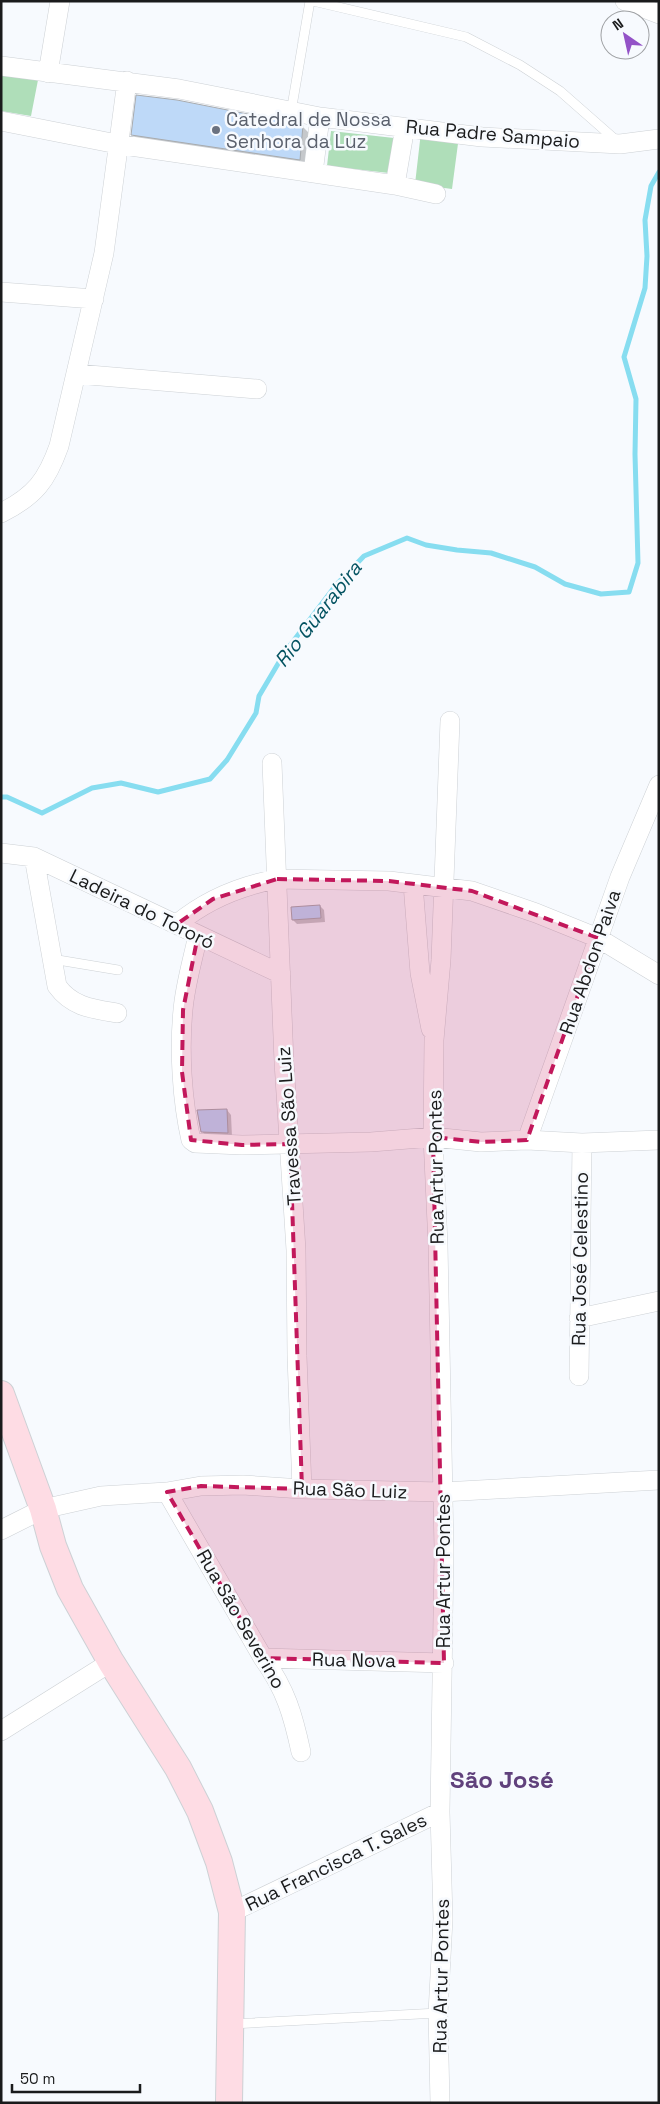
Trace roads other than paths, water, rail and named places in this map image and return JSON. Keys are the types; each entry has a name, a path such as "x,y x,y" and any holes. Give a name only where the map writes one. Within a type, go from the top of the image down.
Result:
{"main road":[{"path":"1,1394 43,1509 53,1546 70,1589 111,1662 178,1768 200,1811 219,1862 232,1912 230,2103"}],"street":[{"path":"48,73 60,1"},
{"path":"625,1 659,14"},
{"name":"Rua Padre Sampaio","path":"1,66 178,88 320,117 482,137 620,144 659,139"},
{"path":"1,513 28,496 41,485 51,470 60,446 104,253 117,144 127,82"},
{"path":"312,173 320,117"},
{"path":"1,121 117,144 395,185 436,194"},
{"path":"395,185 405,127"},
{"path":"1,292 94,300"},
{"path":"77,374 256,389"},
{"name":"Rua Artur Pontes","path":"440,2103 438,2014 443,1919 440,1812 444,1663 443,1492 438,1245 433,1136 434,1040 441,960 442,887 450,721"},
{"name":"Travessa São Luiz","path":"272,763 284,1062 296,1250 297,1356 302,1489"},
{"name":"Rua Abdon Paiva","path":"527,1140 620,877 659,785"},
{"name":"Ladeira do Tororó","path":"1,853 34,857 281,974"},
{"path":"34,857 57,986 67,998 79,1005 117,1012"},
{"path":"177,924 213,899 258,882 277,879 414,884 472,891 536,913 598,938 659,975"},
{"name":"Rua Artur Pontes","path":"414,884 420,973 427,1016 434,1040"},
{"path":"198,935 183,1010 182,1072 186,1120 191,1140 195,1143 242,1146 371,1142 433,1136 481,1142 527,1140 582,1143 659,1140"},
{"name":"Rua José Celestino","path":"579,1376 582,1143"},
{"path":"579,1318 659,1301"},
{"name":"Rua São Luiz","path":"1,1530 43,1509 101,1496 167,1492 200,1486 242,1485 302,1489 443,1492 659,1480"},
{"name":"Rua São Severino","path":"167,1492 263,1658 275,1675 293,1713 300,1752"},
{"name":"Rua Nova","path":"263,1658 444,1663"},
{"path":"1,1731 111,1662"},
{"name":"Rua Francisca T. Sales","path":"232,1912 440,1812"}],"lane":[{"path":"291,112 311,1 466,37 520,65 560,91 620,144"},
{"path":"52,959 118,970"},
{"path":"230,2024 438,2014"}],"waterway":[{"name":"Rio Guarabira","path":"1,797 7,797 42,813 92,788 121,783 158,792 210,779 227,760 256,713 259,696 285,652 336,585 364,556 407,538 426,545 491,553 535,567 565,584 601,594 629,592 638,563 635,454 636,399 624,357 645,288 647,256 645,220 651,186 659,172"}],"place":[{"name":"Catedral de Nossa Senhora da Luz","path":"216,130"}],"district":[{"name":"São José","path":"502,1779"}]}
